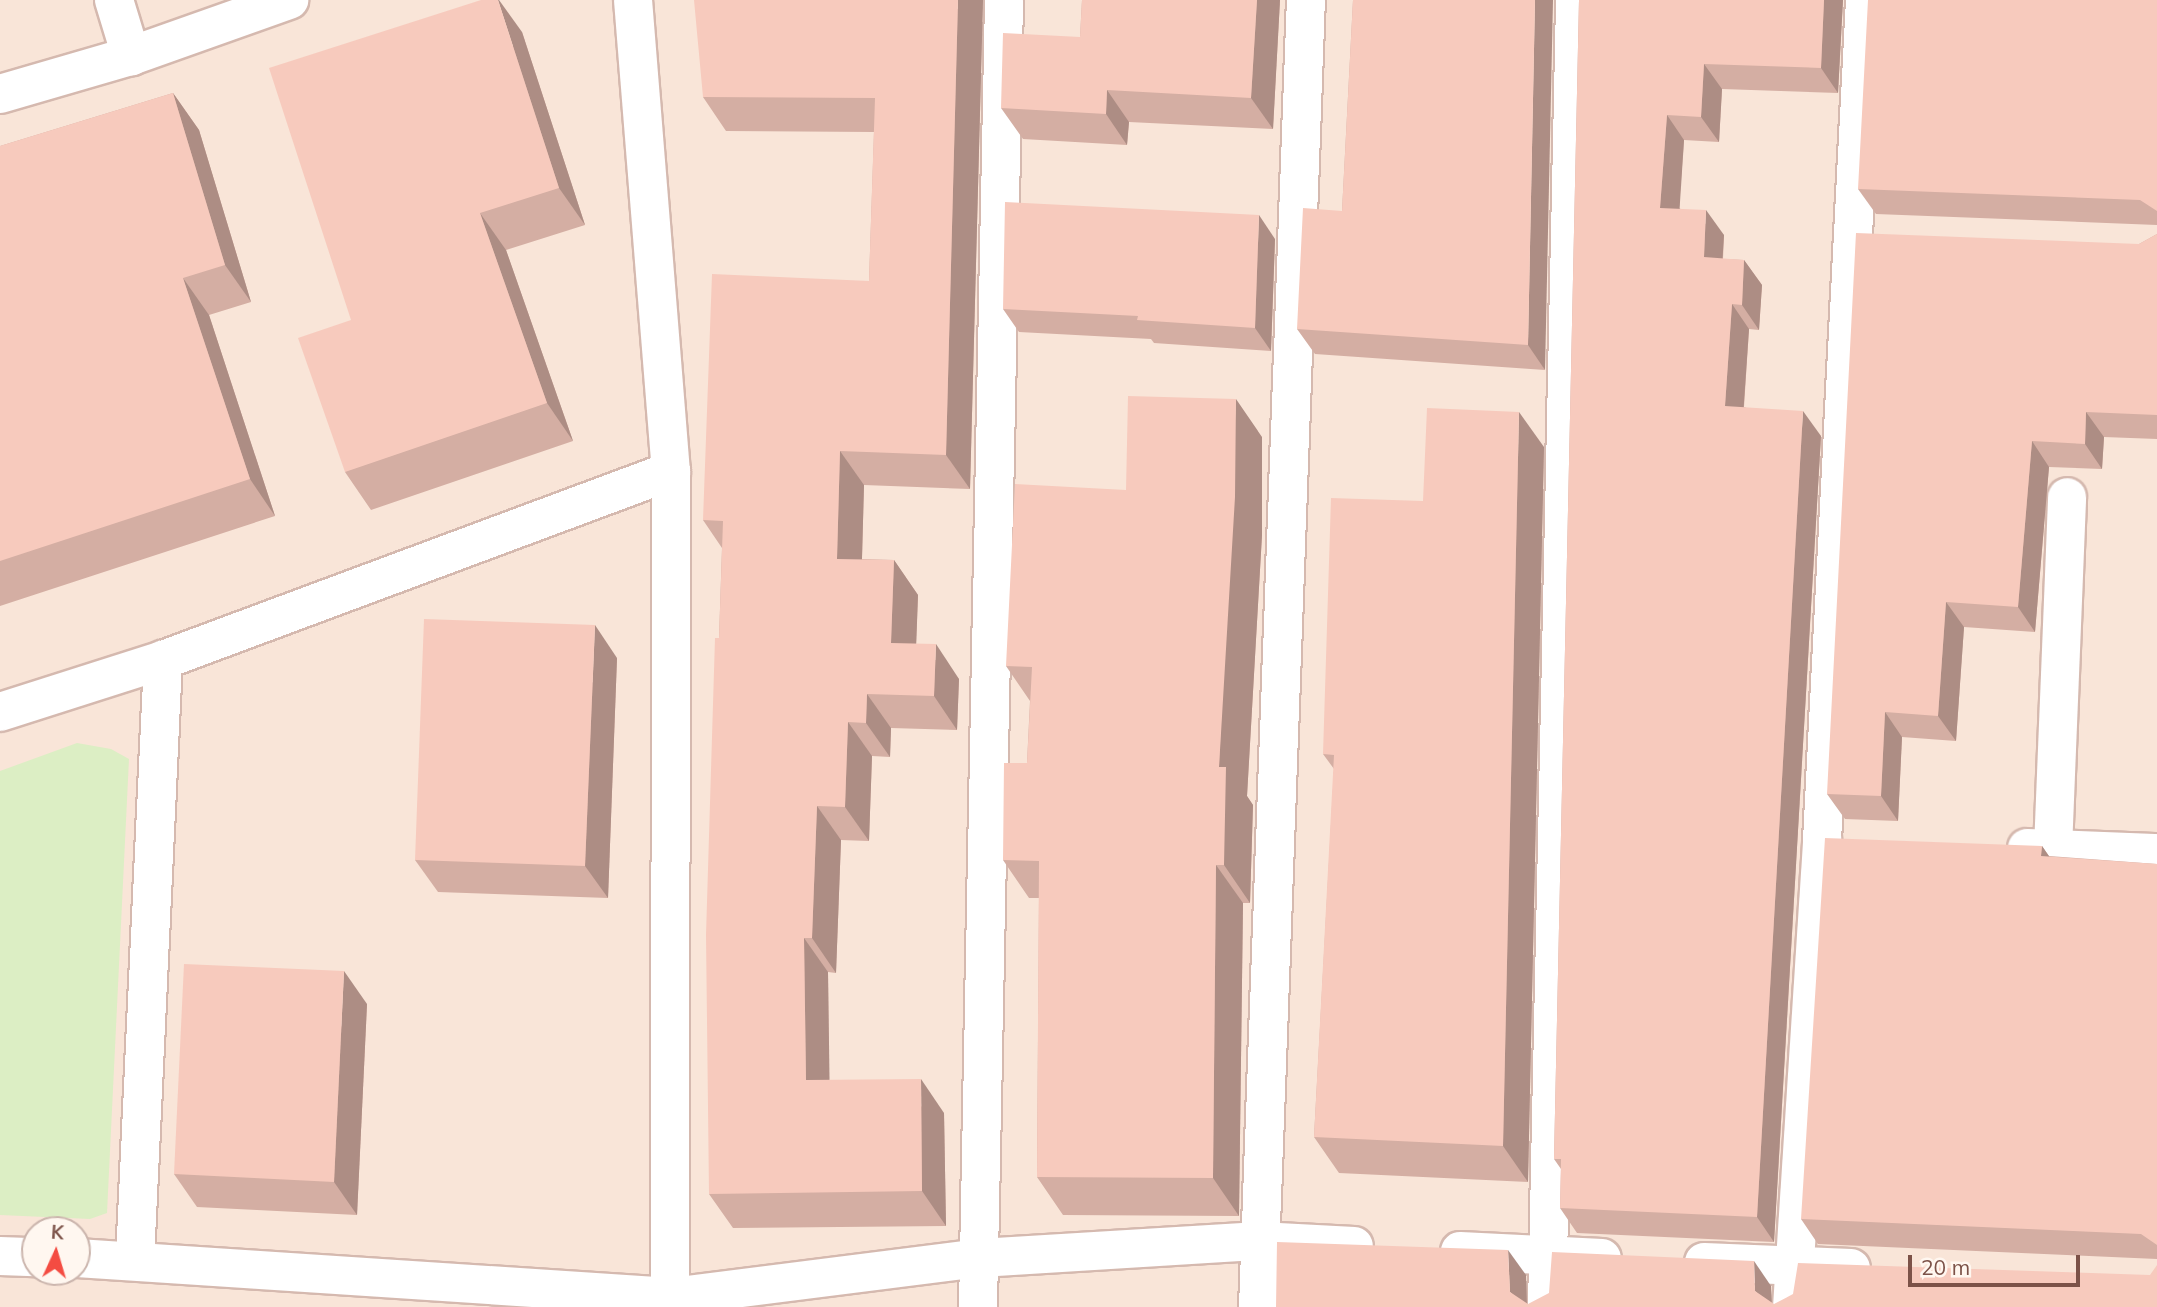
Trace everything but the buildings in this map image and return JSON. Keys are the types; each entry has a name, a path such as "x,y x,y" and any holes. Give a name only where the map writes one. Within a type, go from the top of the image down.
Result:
{"street":[{"path":"114,0 131,56"},
{"path":"0,94 131,56 289,0"},
{"path":"633,0 671,471 671,1302"},
{"path":"978,1307 1004,0"},
{"path":"1258,1307 1306,0"},
{"path":"1547,1307 1575,0"},
{"path":"1792,1307 1822,840 1850,235 1865,0"},
{"path":"1850,235 1892,237"},
{"path":"0,712 163,660 671,471"},
{"path":"2053,849 2067,497"},
{"path":"135,1259 163,660"},
{"path":"1822,840 1863,842"},
{"path":"1985,846 2157,853"},
{"path":"91,1258 135,1259 671,1302 980,1258 1259,1241 1890,1270"},
{"path":"0,1256 21,1257"}],"shaded area":[{"path":"0,0 2157,0 2157,1307 0,1307"}],"green space":[{"path":"77,743 111,749 129,759 107,1213 91,1219 91,1216 0,1215 0,771"}]}
